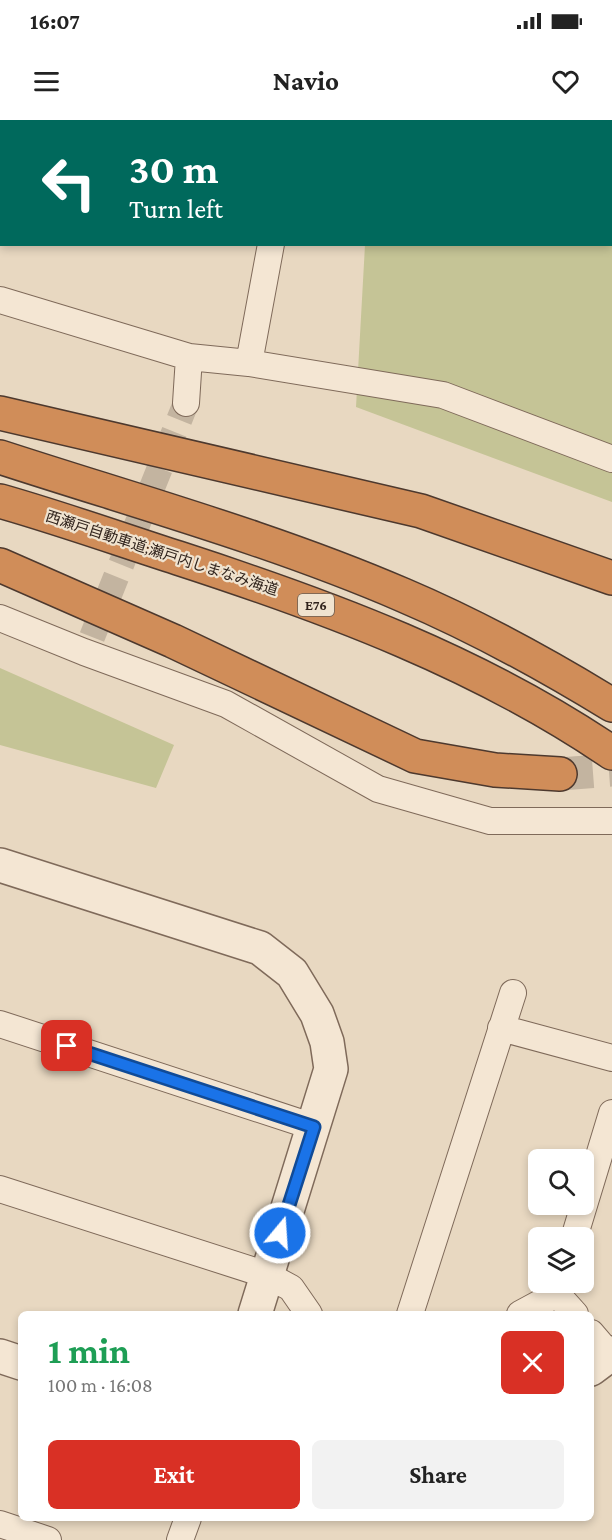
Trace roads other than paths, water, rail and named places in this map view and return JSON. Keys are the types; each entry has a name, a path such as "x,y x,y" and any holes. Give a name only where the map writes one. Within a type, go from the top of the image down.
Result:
{"highway":[{"path":"0,413 421,511 612,578"},
{"path":"0,457 305,556 403,595 555,670 612,705"},
{"name":"西瀬戸自動車道;瀬戸内しまなみ海道","path":"0,501 291,595 382,631 458,665 524,700 612,753"},
{"path":"0,565 173,641 415,756 495,770 560,774"}],"street":[{"path":"249,363 271,246"},
{"path":"0,300 189,357 249,363 443,394 612,459"},
{"path":"186,403 189,357"},
{"path":"0,618 88,645 226,704 378,789 490,821 612,821"},
{"path":"0,865 260,948 292,973 317,1014 327,1042 332,1069 256,1311"},
{"path":"411,1311 513,993"},
{"path":"0,1024 314,1127"},
{"path":"501,1028 612,1058"},
{"path":"577,1227 612,1113"},
{"path":"0,1189 267,1275 291,1288 307,1311"},
{"path":"524,1311 552,1293"},
{"path":"562,1293 572,1311"},
{"path":"0,1356 18,1362"},
{"path":"180,1540 187,1521"},
{"path":"0,1524 48,1540"}],"tunnel":[{"path":"92,637 186,403"},
{"path":"560,774 612,770"}]}
